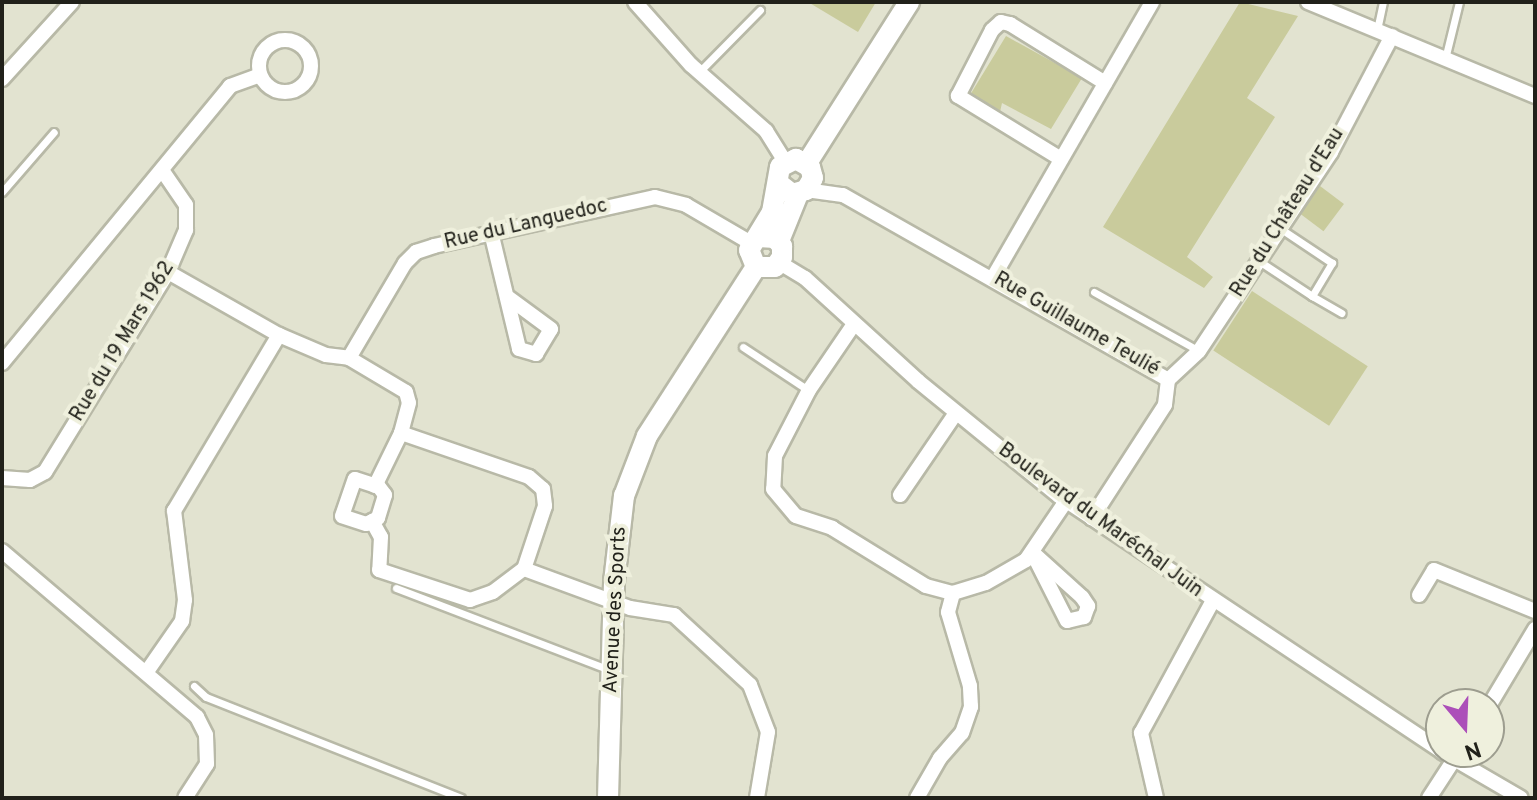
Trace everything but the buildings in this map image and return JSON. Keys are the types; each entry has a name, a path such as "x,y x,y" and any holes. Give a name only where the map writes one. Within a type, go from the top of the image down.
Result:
{"main road":[{"path":"763,240 780,263 769,269 756,267 749,256 801,181 909,2"},
{"path":"785,162 801,181"},
{"name":"Avenue des Sports","path":"608,798 614,602 624,496 647,436 756,267"}],"street":[{"path":"2,79 72,2"},
{"path":"635,2 699,72 766,131 785,162"},
{"path":"994,276 1152,2"},
{"path":"1308,2 1535,96"},
{"path":"1061,159 958,96 992,30 1001,22 1010,24 1105,83"},
{"name":"Rue du Château d'Eau","path":"1168,380 1199,351 1281,229 1331,152 1392,36"},
{"path":"2,363 230,86 260,75"},
{"name":"Rue du 19 Mars 1962","path":"2,478 30,480 45,472 168,272 186,230 186,205 162,170"},
{"name":"Rue Guillaume Teulié","path":"801,181 843,195 994,276 1168,380 1165,405 1092,518"},
{"name":"Rue du Languedoc","path":"349,358 416,252 491,232 655,197 686,205 763,240"},
{"path":"491,232 509,298"},
{"name":"Boulevard du Maréchal Juin","path":"780,263 805,278 956,413 1066,501 1212,602 1425,739"},
{"path":"168,272 279,335 326,355 349,358 406,392 409,403 401,433 375,486"},
{"path":"854,324 809,390 775,456 773,489 783,506 832,528 879,559 894,562 926,586 953,593 986,583 1032,552 1066,501"},
{"path":"148,670 182,621 185,600 173,530 174,511 279,335"},
{"path":"900,495 956,413"},
{"path":"372,521 381,537 379,570 470,600 493,592 524,569 545,506 543,489 529,477 401,433"},
{"path":"355,479 375,486 385,495 372,521 366,524 342,516 355,479"},
{"path":"2,551 181,698 206,735 207,764 185,798"},
{"path":"1032,552 1082,597 1088,606 1084,617 1067,621 1032,552"},
{"path":"524,569 614,602 674,615 750,685 768,732 757,798"},
{"path":"1419,595 1434,570 1535,611"},
{"path":"917,798 940,758 962,733 971,707 970,686 948,612 953,593"},
{"path":"1156,798 1141,733 1212,602"},
{"path":"1500,688 1535,629"},
{"path":"1429,798 1443,768"},
{"name":"Boulevard du Maréchal Juin","path":"1472,768 1521,798"}],"lane":[{"path":"1377,30 1383,2"},
{"path":"1445,59 1459,2"},
{"path":"699,72 760,10"},
{"path":"2,192 54,132"},
{"path":"1281,229 1332,263 1312,296"},
{"path":"1259,261 1341,313"},
{"path":"1094,292 1199,351"},
{"path":"743,347 809,390"},
{"path":"396,588 593,667 612,670"},
{"path":"194,686 206,697 461,798"}],"green space":[{"path":"808,2 876,2 858,32"},
{"path":"1240,2 1298,16 1247,98 1275,117 1187,257 1213,277 1204,288 1103,227"},
{"path":"1006,36 1082,78 1051,129 1002,103 1000,112 970,95"},
{"path":"1320,186 1344,204 1323,231 1300,213"},
{"path":"1252,291 1368,366 1329,426 1213,351"}]}
